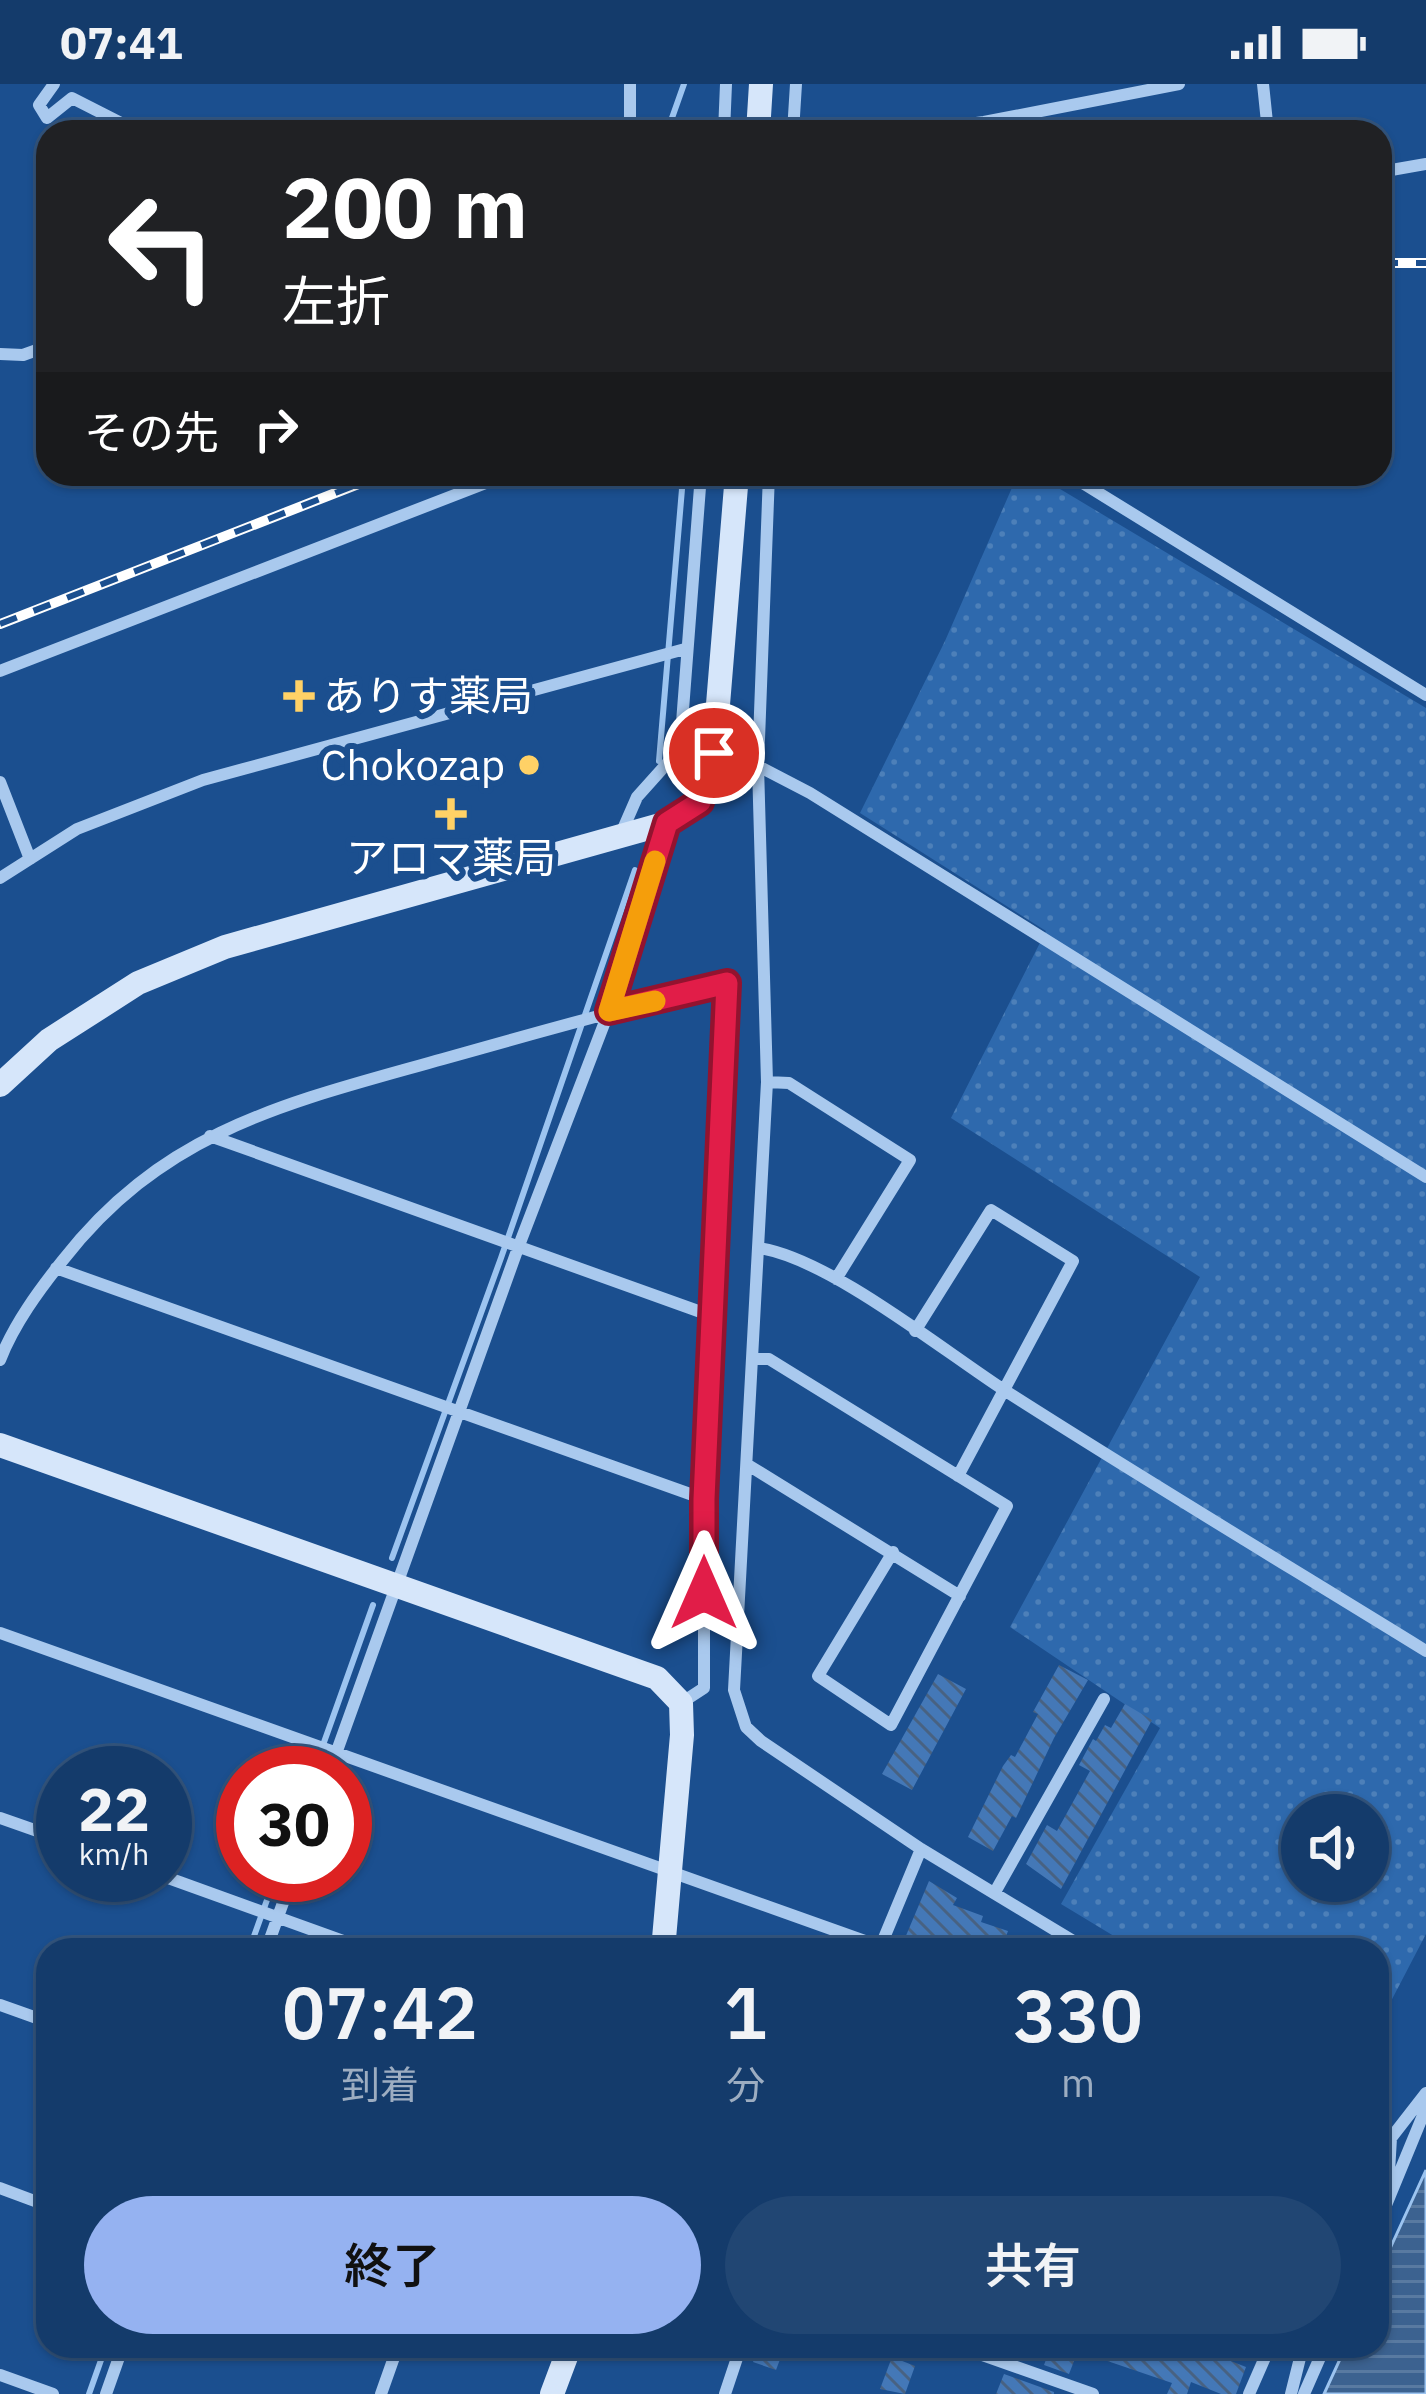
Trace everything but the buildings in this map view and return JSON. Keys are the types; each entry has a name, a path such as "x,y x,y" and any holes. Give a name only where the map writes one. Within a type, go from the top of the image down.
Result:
{"street":[{"path":"54,84 39,105 46,118 72,98 114,120"},
{"path":"630,84 630,120"},
{"path":"725,120 727,84"},
{"path":"759,120 761,84"},
{"path":"794,120 796,84"},
{"path":"994,120 1179,84"},
{"path":"1263,84 1267,120"},
{"path":"1392,170 1426,164"},
{"path":"0,354 36,350"},
{"path":"0,671 477,486"},
{"path":"620,836 637,797 680,749 679,651 700,486"},
{"path":"0,1085 49,1040 138,983 225,947 667,823 700,802 714,753 735,486"},
{"path":"769,486 758,766 767,1082 734,1690 746,1727 761,1741 921,1849 1069,1938"},
{"path":"1087,486 1426,695"},
{"path":"0,878 77,829 203,780 679,651"},
{"path":"714,753 758,766 810,793 1426,1177"},
{"path":"0,782 30,859"},
{"path":"336,1746 516,1247 609,1011 667,823"},
{"path":"0,1360 23,1316 84,1232 125,1191 211,1136 285,1104 609,1011 727,983 704,1499 704,1688"},
{"path":"767,1082 789,1083 910,1160 836,1279"},
{"path":"211,1136 712,1316"},
{"path":"916,1331 992,1210 1073,1261 958,1476"},
{"path":"758,1249 780,1252 836,1279 1004,1390 1426,1651"},
{"path":"56,1268 704,1499"},
{"path":"752,1359 769,1359 1007,1507 892,1725 818,1676 893,1552"},
{"path":"0,1445 657,1678 681,1702 663,1938"},
{"path":"748,1465 960,1596"},
{"path":"0,1633 316,1746"},
{"path":"681,1702 704,1688 734,1690"},
{"path":"995,1892 1104,1699"},
{"path":"372,1766 852,1938"},
{"path":"0,1817 36,1830"},
{"path":"887,1938 921,1849"},
{"path":"192,1887 335,1938"},
{"path":"267,1938 268,1914 276,1902"},
{"path":"0,2005 36,2018"},
{"path":"1390,2190 1391,2138 1426,2093"},
{"path":"1389,2193 1426,2108"},
{"path":"0,2188 36,2202"},
{"path":"106,2394 120,2358"},
{"path":"381,2394 394,2358"},
{"path":"556,2393 566,2358"},
{"path":"724,2394 737,2358"},
{"path":"991,2358 1093,2394"},
{"path":"1249,2394 1265,2358"},
{"path":"1291,2394 1300,2358"},
{"path":"1304,2394 1320,2358"},
{"path":"0,2374 53,2394"}],"shaded area":[{"path":"1013,486 1055,486 1426,708 1426,1934 1389,2005 1389,1938 1117,1938 1061,1904 1160,1728 1010,1627 1200,1277 951,1118 1046,931 860,813 945,641"},
{"path":"1426,2170 1426,2394 1324,2394 1340,2358 1389,2358 1389,2251"}],"waterway":[{"path":"671,120 684,84"},
{"path":"659,761 681,486"},
{"path":"392,1558 635,870"},
{"path":"323,1746 373,1605"},
{"path":"253,1938 266,1902"},
{"path":"89,2394 102,2358"}],"railway":[{"path":"1392,263 1426,263"},
{"path":"0,624 353,486"}],"slow traffic":[{"path":"655,861 609,1011 655,1001"}],"place":[{"name":"ありす薬局","path":"299,696"},
{"name":"Chokozap","path":"529,765"},
{"name":"アロマ薬局","path":"451,814"}],"route":[{"path":"704,1593 727,983 609,1011 667,823 700,802 714,753"}]}
